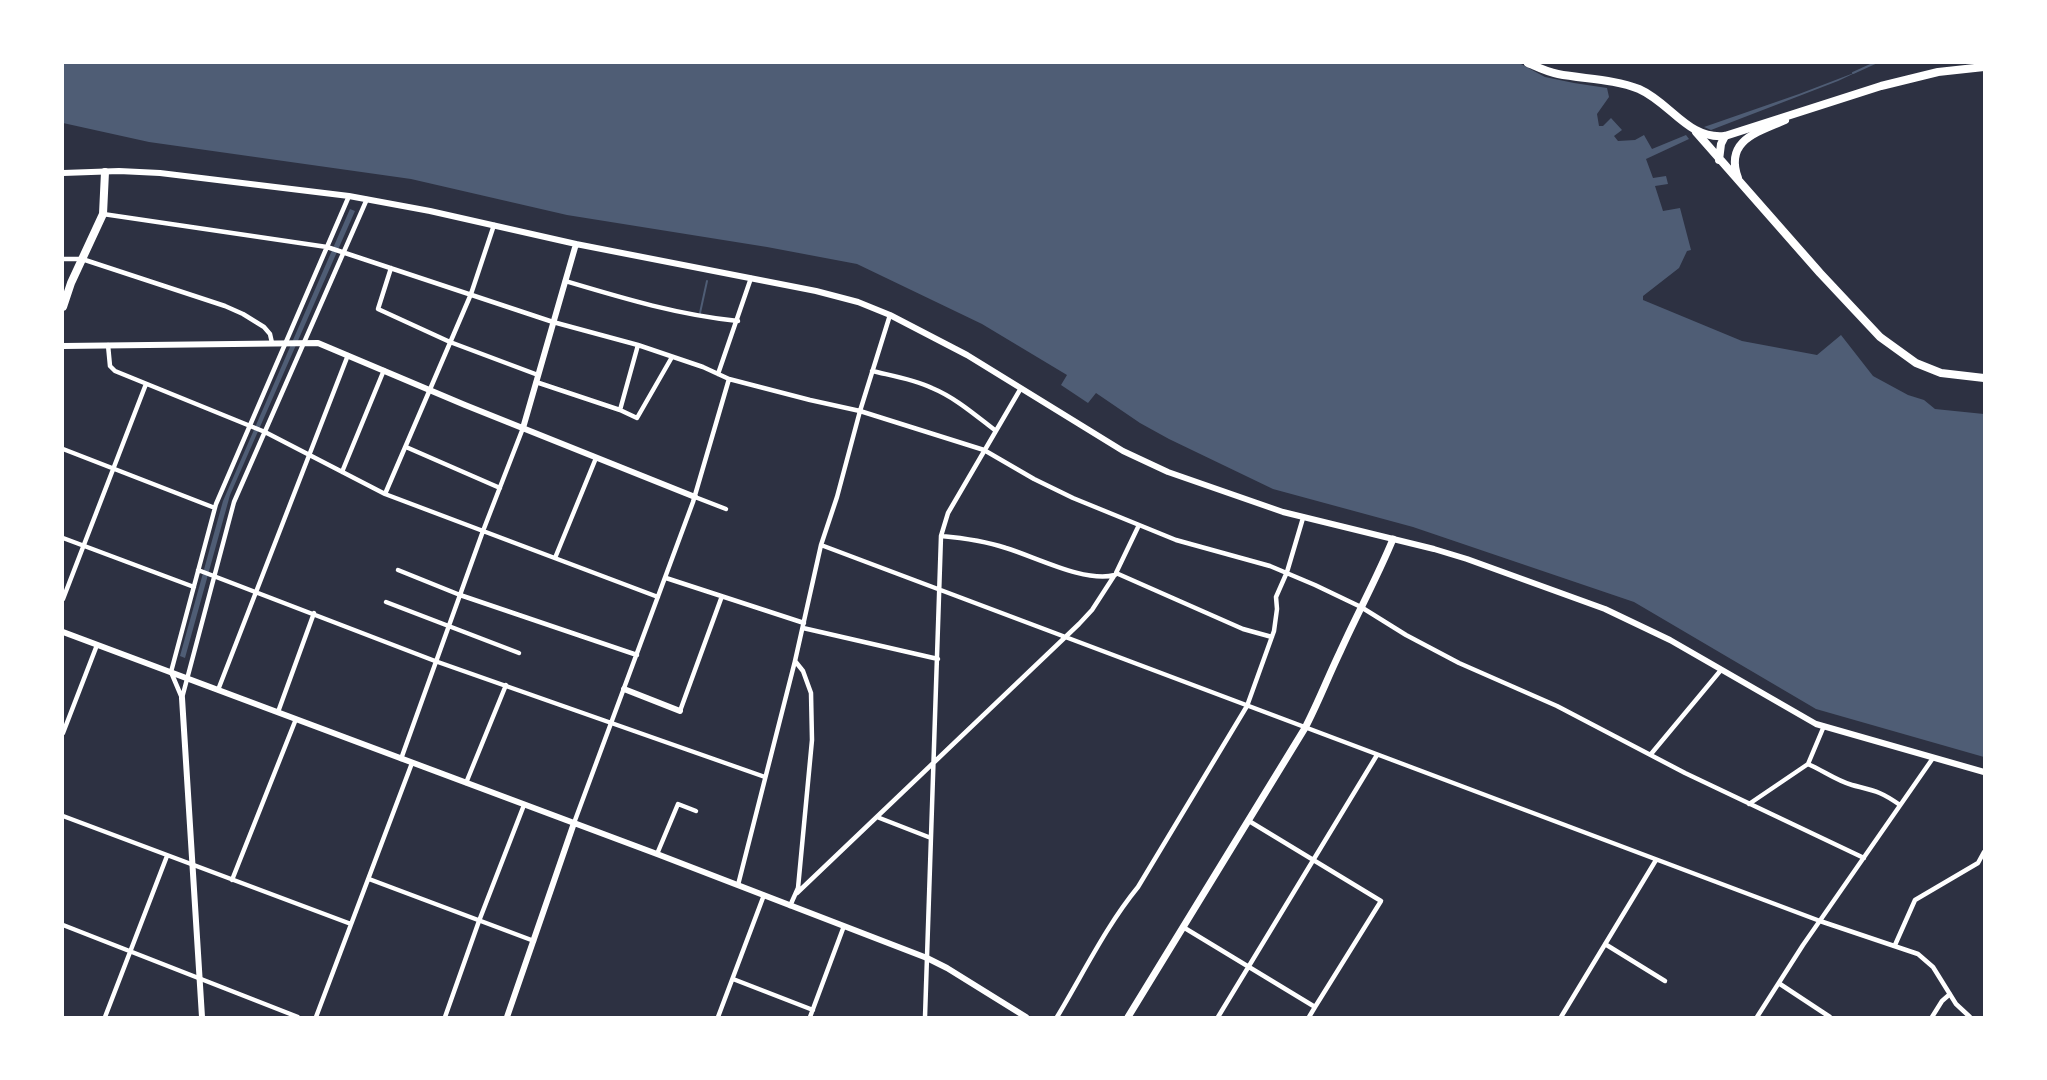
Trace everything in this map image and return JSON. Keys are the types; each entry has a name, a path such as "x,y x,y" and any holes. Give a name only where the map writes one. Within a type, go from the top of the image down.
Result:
{"highway":[{"path":"1528,63 1554,74 1613,82 1640,90 1666,106 1696,132 1715,137 1725,136 1881,86 1926,75 1984,67"}],"main road":[{"path":"1740,184 1735,158 1742,142 1753,134 1802,111"},
{"path":"1696,132 1740,184 1880,337 1916,363 1941,373 1984,378"},
{"path":"1719,160 1721,144 1725,136"},
{"path":"63,307 103,214 105,172"},
{"path":"1128,1017 1305,728 1393,539"}],"street":[{"path":"63,173 135,171 213,178 350,196 858,302 890,315 967,355 1084,428 1148,463 1199,484 1303,518 1467,559 1614,612 1662,636 1796,714 1824,726 1984,772"},
{"path":"182,698 171,672 215,508 350,196"},
{"path":"202,1017 182,698 234,502 367,199"},
{"path":"103,214 327,247 553,322 638,345 729,379 860,411 984,450 1034,479 1176,540 1287,572 1361,607 1406,635 1459,663 1557,706 1749,804 1864,858"},
{"path":"386,494 471,294 494,225"},
{"path":"400,759 523,428 576,244"},
{"path":"63,259 82,259 225,306 264,327 270,334 272,343"},
{"path":"391,267 378,309 450,342 538,375"},
{"path":"718,374 751,278"},
{"path":"565,281 666,310 738,321"},
{"path":"738,885 795,661 821,545 890,315"},
{"path":"63,346 318,343 726,509"},
{"path":"108,345 110,366 115,371 265,432 386,494 658,597"},
{"path":"620,410 638,345"},
{"path":"218,690 348,355"},
{"path":"536,382 620,410 637,418 672,357"},
{"path":"342,472 384,370"},
{"path":"872,371 932,387 961,403 996,431"},
{"path":"507,1017 574,823 695,496 729,379"},
{"path":"63,599 146,384"},
{"path":"925,1017 941,536 948,513 1021,388"},
{"path":"406,447 500,488"},
{"path":"63,449 215,508"},
{"path":"555,558 596,458"},
{"path":"1057,1017 1246,706 1272,637 1277,609 1276,597 1287,572 1303,518"},
{"path":"790,906 797,893 1092,610 1115,575 1139,525"},
{"path":"941,536 964,538 1006,548 1059,568 1091,574 1115,575 1243,629 1272,637"},
{"path":"63,538 194,587"},
{"path":"821,545 1820,921 1913,951 1933,967 1956,1004 1970,1017"},
{"path":"198,570 435,661 765,777"},
{"path":"398,570 460,595 637,655"},
{"path":"666,578 803,625 938,659"},
{"path":"624,689 680,711 722,596"},
{"path":"386,602 519,653"},
{"path":"278,712 314,613"},
{"path":"63,632 657,854 927,958 1026,1017"},
{"path":"63,733 97,645"},
{"path":"795,661 803,671 811,693 812,741 797,893"},
{"path":"1651,754 1721,670"},
{"path":"466,783 506,685"},
{"path":"232,880 296,719"},
{"path":"1749,804 1808,764 1824,726"},
{"path":"1218,1017 1377,755"},
{"path":"1757,1017 1820,921 1933,758"},
{"path":"316,1017 412,763"},
{"path":"1808,764 1852,785 1870,788 1885,794 1900,805"},
{"path":"657,854 678,804 696,811"},
{"path":"445,1017 524,805"},
{"path":"63,816 351,924"},
{"path":"877,817 931,838"},
{"path":"1249,821 1381,901 1309,1017"},
{"path":"1895,945 1915,900 1978,862 1984,852"},
{"path":"105,1017 167,856"},
{"path":"1561,1017 1656,860"},
{"path":"369,879 534,941"},
{"path":"718,1017 764,895"},
{"path":"63,925 298,1017"},
{"path":"810,1017 844,926"},
{"path":"1183,927 1315,1007"},
{"path":"1605,944 1665,981"},
{"path":"732,979 813,1010"},
{"path":"1780,984 1830,1017"},
{"path":"1932,1017 1942,1001 1950,994"}],"water":[{"path":"63,63 1519,63 1545,77 1607,88 1609,97 1597,114 1599,126 1603,126 1611,118 1622,130 1614,136 1618,141 1635,140 1644,135 1652,149 1686,135 1689,139 1646,159 1653,178 1666,176 1668,184 1655,186 1663,211 1680,208 1691,250 1687,251 1679,268 1643,296 1643,300 1742,341 1817,355 1841,335 1873,376 1908,395 1924,400 1935,409 1984,414 1984,757 1816,709 1634,602 1413,527 1273,489 1169,439 1140,423 1096,393 1088,403 1061,385 1067,375 982,324 857,264 567,215 411,179 149,142 63,123"},
{"path":"1859,71 1711,130 1704,127 1799,94"},
{"path":"350,209 355,211 230,495 185,658 180,656 223,501"}],"waterway":[{"path":"1853,73 1875,63"},
{"path":"700,313 707,281"}]}
